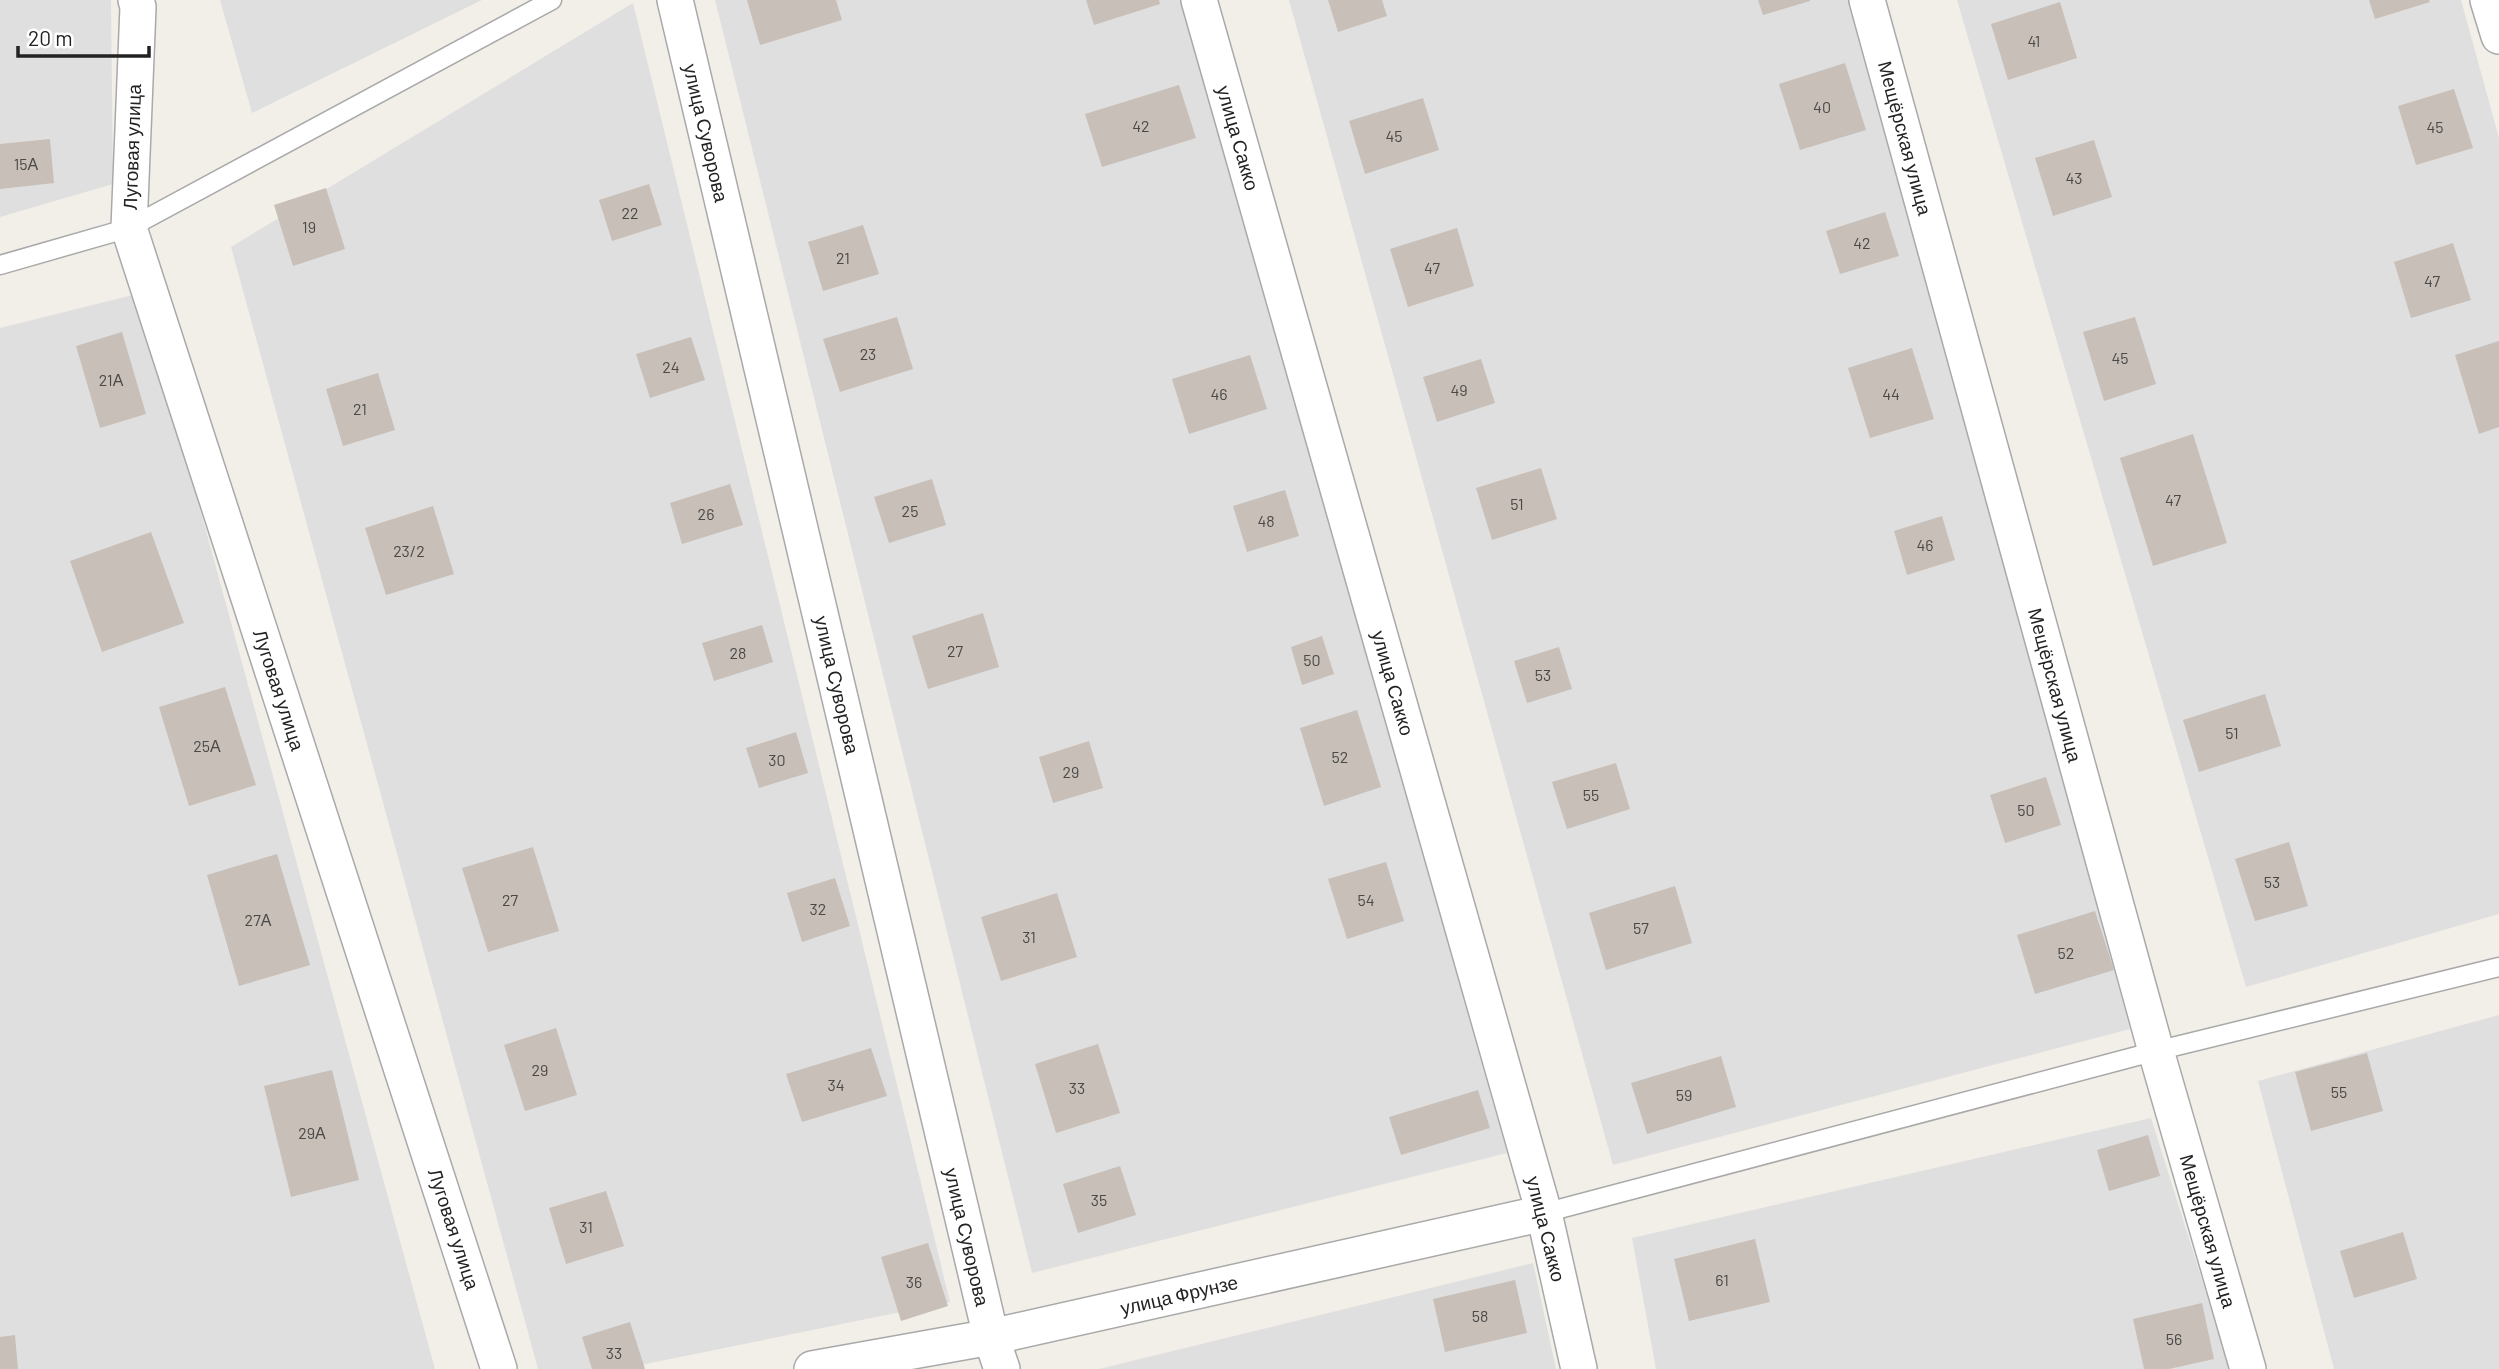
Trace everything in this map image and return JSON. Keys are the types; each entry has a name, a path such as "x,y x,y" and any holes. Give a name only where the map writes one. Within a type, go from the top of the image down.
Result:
{"street":[{"name":"Луговая улица","path":"136,0 138,7 129,228 499,1369"},
{"name":"улица Суворова","path":"675,0 991,1337 1002,1369"},
{"name":"улица Сакко","path":"1199,0 1544,1213 1578,1369"},
{"name":"Мещёрская улица","path":"1867,0 2156,1051 2248,1369"},
{"path":"2488,0 2499,36"},
{"name":"улица Фрунзе","path":"812,1369 991,1337 1544,1213"}],"lane":[{"path":"0,265 129,228 552,0"},
{"path":"1544,1213 2156,1051 2499,967"}],"shaded area":[{"path":"0,0 111,0 113,184 0,217"},
{"path":"220,0 482,0 252,113"},
{"path":"715,0 1181,0 1507,1153 1032,1273"},
{"path":"1289,0 1853,0 2130,1029 1613,1165"},
{"path":"1957,0 2461,0 2499,138 2499,914 2246,987"},
{"path":"633,3 950,1302 621,1369 538,1369 231,247"},
{"path":"141,293 435,1369 0,1369 0,328"},
{"path":"2499,1015 2499,1369 2334,1369 2258,1081"},
{"path":"2151,1118 2230,1369 1656,1369 1632,1238"},
{"path":"1533,1263 1556,1369 1099,1369"}],"building":[{"path":"747,0 836,0 842,20 760,45"},
{"path":"1086,0 1159,0 1160,4 1094,25"},
{"path":"1328,0 1382,0 1387,16 1338,32"},
{"path":"1758,0 1810,0 1810,1 1763,15"},
{"path":"2369,0 2429,0 2430,2 2375,19"},
{"path":"2060,2 2077,58 2008,80 1991,24"},
{"path":"1845,63 1866,130 1800,150 1779,84"},
{"path":"1179,85 1196,138 1102,167 1085,114"},
{"path":"2454,89 2473,148 2416,165 2398,106"},
{"path":"1423,98 1439,150 1365,174 1349,121"},
{"path":"50,139 54,183 0,189 0,144"},
{"path":"2094,140 2112,197 2053,216 2035,158"},
{"path":"649,184 662,225 612,241 599,200"},
{"path":"326,188 345,249 293,266 274,205"},
{"path":"1885,212 1899,256 1840,274 1826,231"},
{"path":"863,225 879,274 823,291 808,242"},
{"path":"1457,228 1474,286 1408,307 1390,249"},
{"path":"2453,243 2471,300 2411,318 2394,262"},
{"path":"897,317 913,369 840,392 823,339"},
{"path":"2135,317 2156,384 2104,401 2083,332"},
{"path":"122,332 146,414 100,428 76,346"},
{"path":"691,337 705,380 650,398 636,354"},
{"path":"2499,341 2499,427 2479,434 2455,355"},
{"path":"1912,348 1934,419 1870,438 1848,368"},
{"path":"1250,355 1267,409 1189,434 1172,379"},
{"path":"1481,359 1495,403 1437,422 1423,377"},
{"path":"378,373 395,430 343,446 326,389"},
{"path":"2193,434 2227,543 2153,566 2120,458"},
{"path":"1541,468 1557,519 1492,540 1476,488"},
{"path":"932,479 946,525 889,543 874,497"},
{"path":"730,484 743,525 682,544 670,503"},
{"path":"1285,490 1299,536 1247,552 1233,506"},
{"path":"433,506 454,574 386,595 365,528"},
{"path":"1942,516 1955,560 1907,575 1894,531"},
{"path":"151,532 184,623 102,652 70,561"},
{"path":"983,613 999,667 928,689 912,636"},
{"path":"762,625 773,662 714,681 702,643"},
{"path":"1322,636 1334,674 1302,685 1291,647"},
{"path":"1559,647 1572,689 1527,703 1514,661"},
{"path":"225,687 256,785 189,806 159,707"},
{"path":"2265,694 2281,746 2199,772 2183,720"},
{"path":"1357,710 1381,787 1324,806 1300,728"},
{"path":"796,732 808,773 759,788 746,748"},
{"path":"1089,741 1103,788 1053,803 1039,757"},
{"path":"1616,763 1630,809 1567,829 1552,782"},
{"path":"2046,777 2061,825 2005,843 1990,795"},
{"path":"2289,842 2308,906 2255,921 2235,859"},
{"path":"533,847 559,931 488,952 462,868"},
{"path":"277,854 310,965 239,986 207,875"},
{"path":"1386,862 1404,921 1347,939 1328,879"},
{"path":"835,878 850,926 802,942 787,893"},
{"path":"1675,886 1692,943 1606,970 1589,913"},
{"path":"1057,893 1077,957 1001,981 981,917"},
{"path":"2095,911 2114,970 2035,994 2017,935"},
{"path":"556,1028 577,1095 525,1111 504,1045"},
{"path":"1098,1044 1120,1113 1056,1133 1035,1064"},
{"path":"871,1048 887,1096 802,1122 786,1074"},
{"path":"2367,1053 2383,1111 2311,1131 2295,1072"},
{"path":"1721,1056 1736,1107 1647,1134 1631,1083"},
{"path":"332,1070 359,1180 291,1197 264,1086"},
{"path":"1478,1090 1490,1128 1401,1155 1389,1117"},
{"path":"2148,1135 2160,1176 2109,1191 2097,1150"},
{"path":"1120,1166 1136,1215 1078,1233 1063,1184"},
{"path":"606,1191 624,1246 566,1264 549,1208"},
{"path":"2403,1232 2417,1279 2354,1298 2340,1251"},
{"path":"1755,1239 1770,1302 1689,1321 1674,1259"},
{"path":"928,1243 948,1306 901,1321 881,1257"},
{"path":"1515,1280 1527,1333 1445,1352 1433,1299"},
{"path":"2202,1303 2214,1359 2169,1369 2144,1369 2133,1319"},
{"path":"630,1322 645,1369 592,1369 582,1337"},
{"path":"15,1335 18,1369 0,1369 0,1337"}]}
